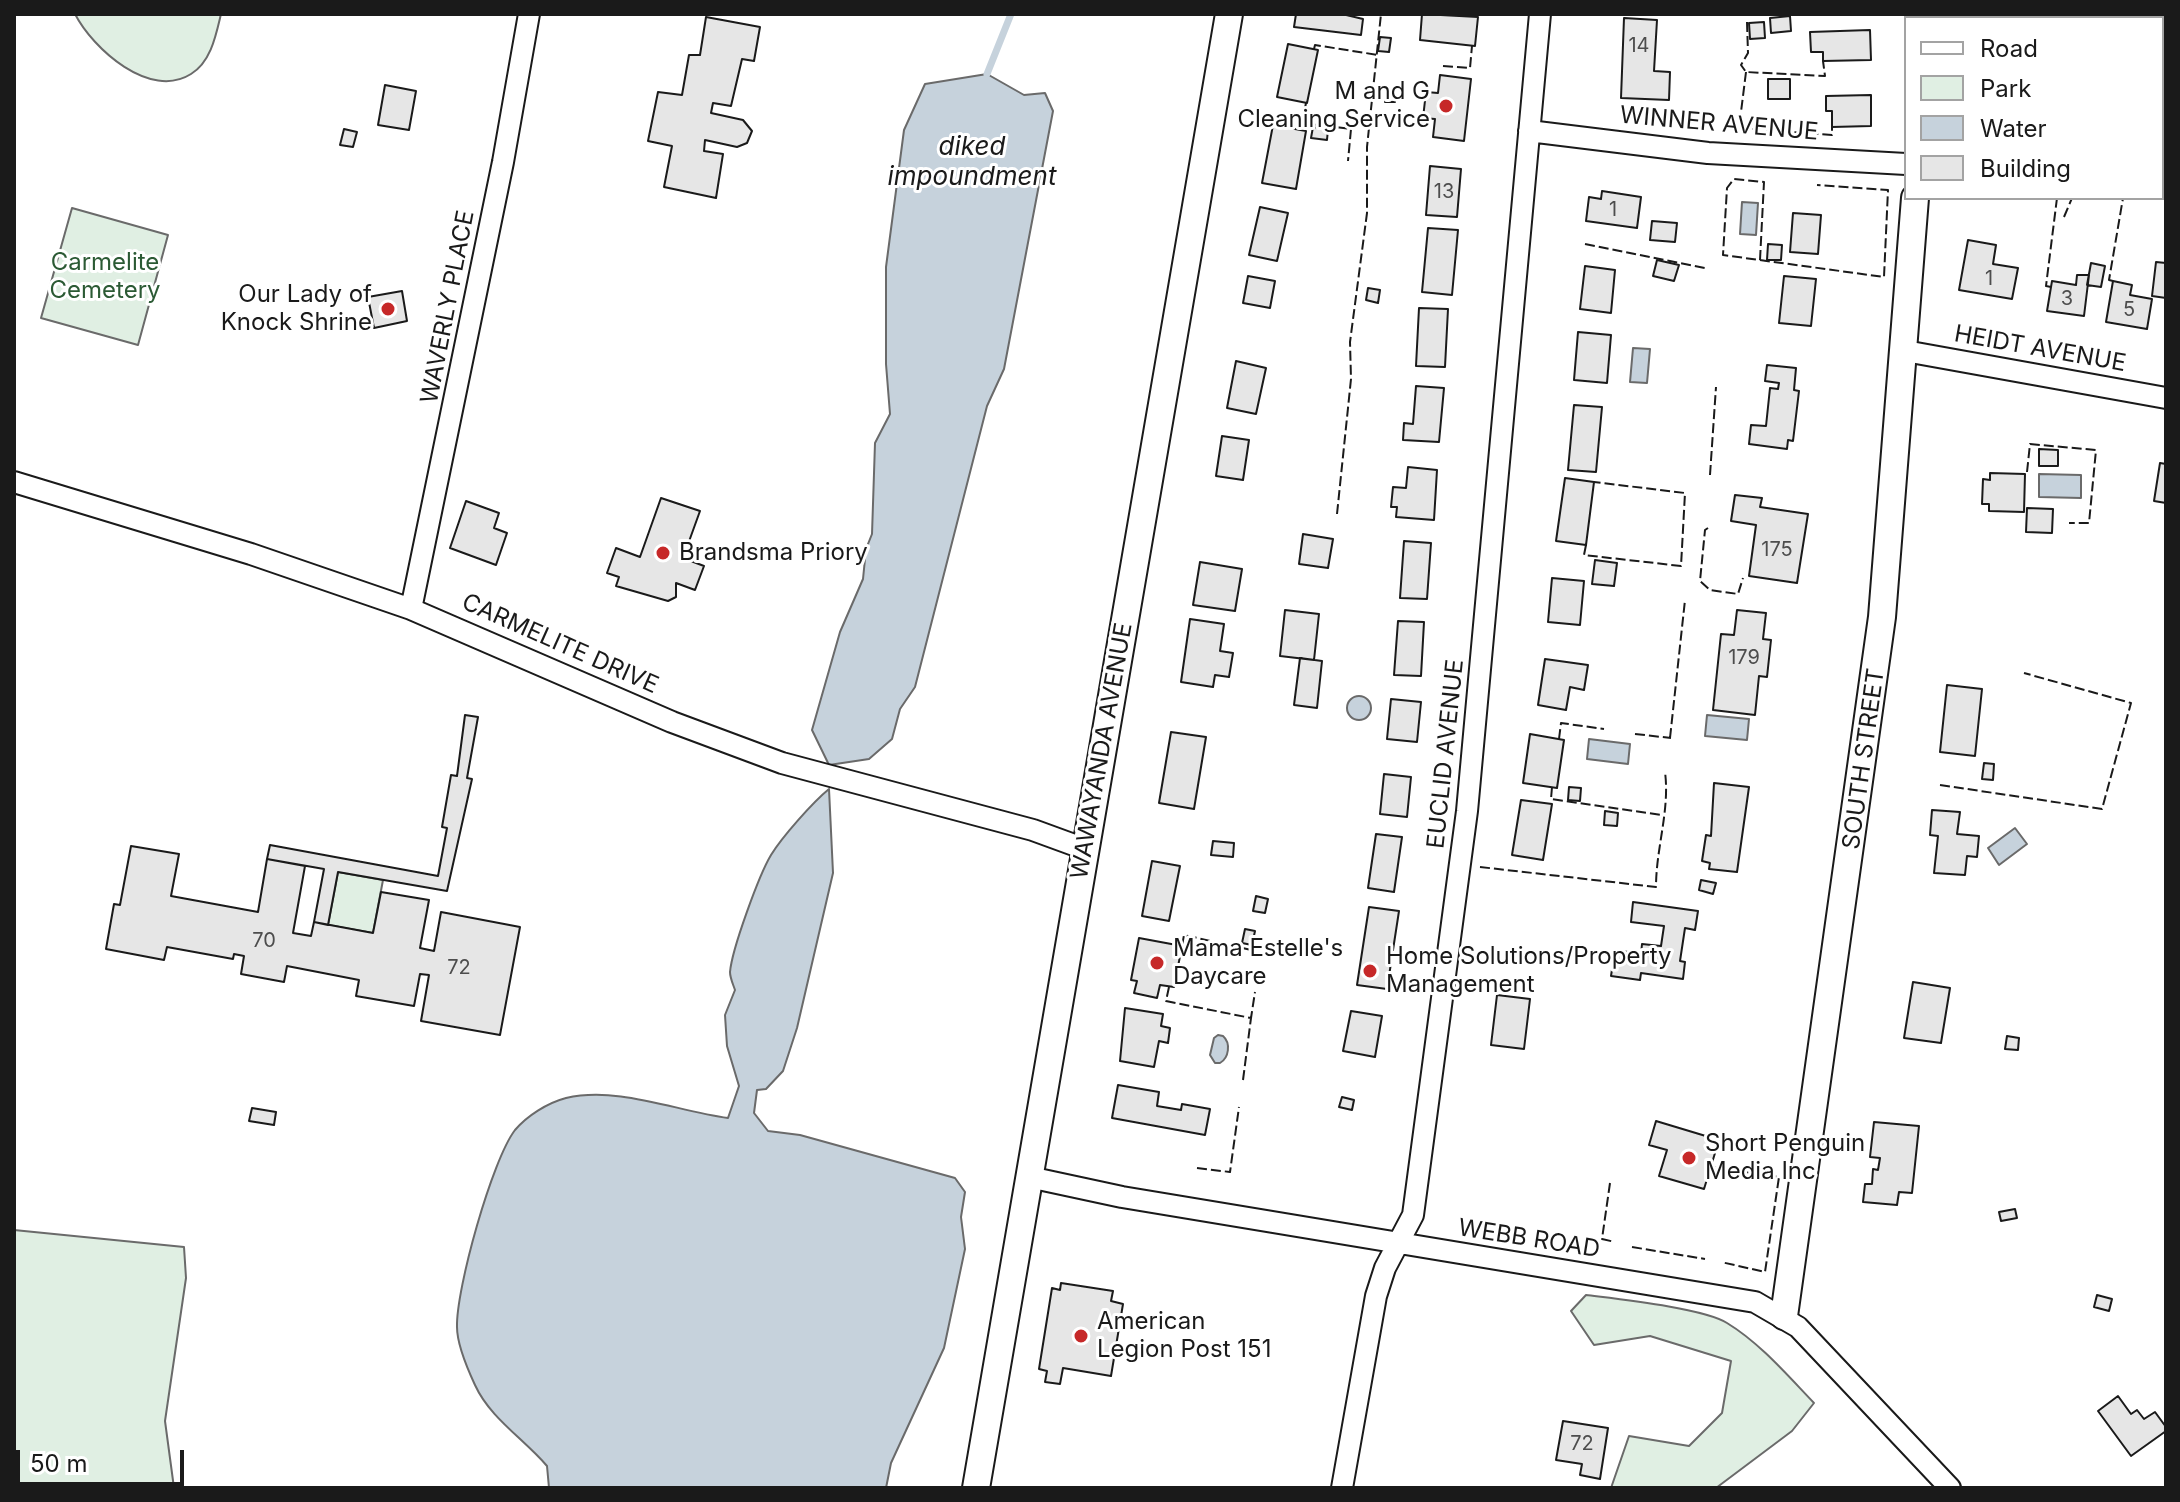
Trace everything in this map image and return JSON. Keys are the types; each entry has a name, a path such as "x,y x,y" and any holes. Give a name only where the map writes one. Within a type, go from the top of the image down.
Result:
{"street":[{"name":"WAVERLY PLACE","path":"411,609 497,193 529,14"},
{"name":"WAWAYANDA AVENUE","path":"976,1488 1229,14"},
{"name":"EUCLID AVENUE","path":"1342,1488 1376,1296 1385,1268 1400,1245 1413,1215 1467,811 1490,587 1540,14"},
{"name":"WINNER AVENUE","path":"1529,131 1708,153 1904,164"},
{"name":"SOUTH STREET","path":"1784,1316 1868,737 1889,557 1915,200"},
{"name":"HEIDT AVENUE","path":"1905,351 2166,398"},
{"name":"CARMELITE DRIVE","path":"14,482 251,554 411,609 672,722 782,763 1033,830 1085,849"},
{"name":"WEBB ROAD","path":"1029,1177 1122,1197 1400,1245 1755,1302 1784,1316 1950,1488"}],"green space":[{"path":"75,14 221,14 212,47 198,69 175,80 158,81 124,67 109,55 83,28"},
{"name":"Carmelite Cemetery","path":"72,208 168,235 138,345 41,318"},
{"path":"338,872 383,880 373,933 328,925"},
{"path":"14,1230 184,1247 186,1278 165,1421 174,1488 14,1488"},
{"path":"1586,1295 1680,1309 1727,1323 1762,1350 1814,1403 1792,1431 1716,1488 1611,1488 1629,1436 1689,1446 1722,1413 1731,1361 1650,1336 1594,1345 1571,1311"}],"water":[{"name":"diked impoundment","path":"987,74 1024,95 1045,93 1053,111 1004,369 987,406 915,687 900,709 892,739 869,759 829,765 812,730 840,632 863,579 866,549 872,534 875,443 890,414 886,364 886,267 904,130 925,84"},
{"path":"1742,202 1758,203 1756,235 1740,234"},
{"path":"1633,348 1650,349 1647,383 1630,382"},
{"path":"2039,474 2081,475 2081,498 2039,497"},
{"path":"1354,696 1364,696 1371,703 1371,713 1364,720 1354,720 1347,713 1347,703"},
{"path":"1707,715 1749,719 1747,740 1705,736"},
{"path":"1589,739 1630,744 1628,764 1587,759"},
{"path":"829,789 833,873 797,1028 783,1071 766,1089 757,1090 754,1113 768,1131 800,1135 955,1178 965,1192 961,1217 965,1249 944,1348 891,1463 886,1488 549,1488 547,1466 481,1397 466,1364 457,1333 462,1284 496,1168 520,1125 531,1115 566,1098 586,1095 626,1097 728,1118 739,1086 727,1046 725,1015 735,990 730,972 736,947 753,895 771,855 798,820"},
{"path":"2015,828 2027,844 1999,865 1988,848"},
{"path":"1218,1035 1226,1039 1228,1050 1223,1061 1215,1063 1210,1055 1214,1038"}],"building":[{"path":"1296,14 1342,14 1363,19 1361,35 1294,27"},
{"path":"1422,14 1478,17 1475,46 1420,40"},
{"path":"2166,14 2166,29 2164,16 2142,16"},
{"path":"1790,16 1791,31 1771,33 1770,18"},
{"path":"706,17 760,27 754,61 742,59 731,106 713,103 711,113 743,120 752,131 747,143 737,147 705,140 704,151 723,154 716,198 664,187 672,146 648,141 658,92 682,95 689,55 700,55"},
{"path":"1624,18 1657,20 1654,71 1670,72 1669,100 1621,98"},
{"path":"1764,22 1765,38 1750,39 1749,23"},
{"path":"1870,30 1871,60 1823,61 1823,52 1811,52 1810,32"},
{"path":"1380,37 1391,38 1389,52 1378,51"},
{"path":"1288,44 1318,50 1307,103 1277,97"},
{"name":"M and G Cleaning Service","path":"1440,75 1471,79 1464,141 1433,137 1435,119 1423,118 1426,92 1438,93"},
{"path":"1768,79 1790,79 1790,99 1768,99"},
{"path":"385,85 416,91 409,130 378,125"},
{"path":"1385,92 1395,92 1395,102 1385,102"},
{"path":"1871,95 1871,126 1832,127 1832,111 1826,111 1826,96"},
{"path":"1273,125 1306,131 1296,189 1262,183"},
{"path":"1313,127 1328,129 1327,140 1311,138"},
{"path":"344,129 357,132 353,147 340,145"},
{"path":"2164,140 2166,140 2164,176"},
{"path":"1430,166 1461,169 1457,217 1426,215"},
{"path":"1602,191 1641,197 1637,228 1586,221 1589,197 1601,199"},
{"path":"1260,207 1288,213 1277,261 1249,255"},
{"path":"1793,213 1821,215 1818,254 1790,252"},
{"path":"1652,221 1677,223 1675,242 1650,240"},
{"path":"1428,228 1458,230 1452,295 1422,292"},
{"path":"1968,240 1996,245 1993,264 2018,268 2012,299 1959,290"},
{"path":"1768,244 1782,245 1781,260 1767,260"},
{"path":"1657,260 1679,265 1674,281 1653,276"},
{"path":"2156,262 2166,263 2166,298 2152,296"},
{"path":"2091,263 2105,266 2101,287 2087,285"},
{"path":"1585,266 1615,270 1611,313 1580,309"},
{"path":"2077,275 2089,275 2084,316 2047,311 2052,281 2076,285"},
{"path":"1248,276 1275,281 1270,308 1243,303"},
{"path":"1784,276 1816,279 1811,326 1779,323"},
{"path":"2113,281 2132,285 2130,295 2152,299 2147,329 2106,322"},
{"path":"1368,288 1380,290 1378,303 1366,300"},
{"name":"Our Lady of Knock Shrine","path":"402,291 407,321 374,328 368,297"},
{"path":"1419,308 1448,309 1445,367 1416,366"},
{"path":"1578,332 1611,335 1607,383 1574,380"},
{"path":"1236,361 1266,368 1256,414 1227,408"},
{"path":"1767,365 1796,368 1794,390 1799,391 1793,441 1788,440 1787,449 1749,444 1751,425 1766,426 1770,388 1778,389 1779,383 1765,381"},
{"path":"1416,386 1444,388 1439,442 1403,440 1404,423 1413,424"},
{"path":"1574,405 1602,407 1596,472 1568,470"},
{"path":"1222,436 1249,440 1243,480 1216,476"},
{"path":"2039,449 2058,450 2058,466 2039,466"},
{"path":"2160,463 2166,464 2166,503 2154,501"},
{"path":"1408,467 1437,470 1434,520 1396,517 1397,507 1391,507 1393,487 1406,488"},
{"path":"1990,473 2025,474 2024,512 1989,511 1989,504 1982,504 1983,479 1990,480"},
{"path":"1565,478 1594,482 1586,545 1556,541"},
{"path":"1735,495 1762,498 1760,507 1808,514 1797,583 1749,576 1756,525 1731,521"},
{"name":"Brandsma Priory","path":"661,498 700,511 683,558 704,566 695,590 676,583 676,597 668,601 616,586 619,577 607,573 616,548 640,557"},
{"path":"466,501 499,513 494,528 507,533 496,565 450,548"},
{"path":"2027,508 2053,509 2052,533 2026,532"},
{"path":"1303,534 1333,539 1328,568 1299,564"},
{"path":"1404,541 1431,543 1427,599 1400,598"},
{"path":"1595,560 1617,563 1614,586 1592,584"},
{"path":"1200,562 1242,569 1235,611 1193,605"},
{"path":"1552,578 1584,581 1580,625 1548,622"},
{"path":"1285,610 1319,614 1314,660 1280,656"},
{"path":"1737,610 1766,613 1763,639 1771,640 1767,677 1759,676 1755,715 1713,710 1721,634 1734,635"},
{"path":"1190,619 1224,624 1220,651 1233,653 1229,677 1215,675 1213,687 1181,682"},
{"path":"1398,621 1424,622 1421,676 1394,675"},
{"path":"1300,658 1322,661 1317,708 1294,705"},
{"path":"1545,659 1588,665 1584,690 1570,687 1566,710 1538,705"},
{"path":"1947,685 1982,689 1975,756 1940,752"},
{"path":"1391,699 1421,702 1417,742 1387,739"},
{"path":"465,715 478,717 467,778 472,779 447,891 338,872 328,925 314,922 324,869 267,859 270,845 438,876 447,828 442,827 451,775 457,776"},
{"path":"1171,732 1206,737 1194,809 1159,803"},
{"path":"1530,734 1564,740 1557,788 1523,783"},
{"path":"1984,763 1994,764 1993,780 1982,779"},
{"path":"1384,774 1411,777 1407,817 1380,814"},
{"path":"1714,783 1749,787 1737,872 1709,869 1710,863 1702,861 1706,835 1711,836"},
{"path":"1569,787 1581,788 1580,801 1568,800"},
{"path":"1521,800 1552,804 1543,860 1512,855"},
{"path":"1932,810 1960,812 1957,834 1979,836 1977,857 1967,856 1965,875 1934,873 1938,836 1930,835"},
{"path":"1605,811 1618,813 1617,826 1604,825"},
{"path":"1376,834 1402,837 1394,892 1368,888"},
{"path":"1213,841 1234,843 1233,857 1211,855"},
{"path":"131,846 179,854 171,896 258,912 267,859 305,866 293,933 311,936 314,922 373,933 381,892 429,900 420,948 434,951 441,912 520,927 500,1035 421,1021 429,975 420,974 414,1006 356,996 359,980 287,966 284,982 241,974 244,956 234,954 233,959 167,947 164,960 106,949 114,904 120,905"},
{"path":"1152,861 1180,866 1169,921 1142,916"},
{"path":"1701,880 1716,883 1713,894 1699,890"},
{"path":"1256,896 1268,899 1265,913 1253,911"},
{"path":"1633,902 1698,911 1695,930 1685,928 1680,961 1685,962 1683,979 1641,973 1640,980 1611,976 1615,950 1641,954 1642,944 1661,946 1664,926 1631,922"},
{"path":"1369,907 1399,911 1387,989 1357,985"},
{"path":"1245,929 1255,931 1252,945 1242,943"},
{"name":"Mama Estelle's Daycare","path":"1139,938 1182,946 1174,987 1160,985 1157,998 1134,993 1137,981 1131,980"},
{"path":"1913,982 1950,988 1941,1043 1904,1038"},
{"path":"1497,995 1530,999 1524,1049 1491,1045"},
{"path":"1125,1008 1163,1014 1161,1026 1170,1028 1168,1043 1159,1041 1154,1067 1120,1061"},
{"path":"1351,1011 1382,1016 1375,1057 1343,1051"},
{"path":"2007,1036 2019,1038 2018,1050 2005,1049"},
{"path":"1118,1085 1159,1092 1157,1106 1181,1110 1182,1104 1210,1109 1205,1135 1112,1118"},
{"path":"1342,1097 1354,1100 1352,1110 1339,1107"},
{"path":"252,1108 276,1112 274,1125 249,1121"},
{"name":"Short Penguin Media Inc","path":"1656,1121 1719,1140 1704,1189 1659,1176 1667,1150 1649,1145"},
{"path":"1874,1122 1919,1126 1912,1193 1899,1192 1897,1205 1863,1202 1865,1184 1872,1184 1873,1169 1878,1170 1880,1158 1870,1157"},
{"path":"2015,1209 2017,1218 2001,1221 1999,1212"},
{"name":"American Legion Post 151","path":"1061,1283 1113,1291 1111,1301 1123,1304 1111,1376 1063,1368 1060,1384 1045,1382 1047,1371 1039,1369 1052,1288 1060,1290"},
{"path":"2097,1295 2112,1299 2109,1311 2094,1307"},
{"path":"2118,1396 2131,1414 2137,1410 2144,1419 2155,1412 2166,1427 2166,1431 2131,1456 2098,1411"},
{"path":"1563,1421 1608,1428 1600,1479 1580,1475 1582,1464 1556,1460"}],"waterway":[{"path":"987,74 1011,14"}],"fence":[{"path":"1337,514 1351,379 1350,342 1367,213 1367,147 1381,14"},
{"path":"1747,22 1748,53 1741,65 1746,72 1825,76 1823,61"},
{"path":"1314,49 1315,45 1378,55"},
{"path":"1443,66 1470,68 1472,46"},
{"path":"1746,72 1739,128 1832,135 1832,127"},
{"path":"1306,103 1302,123 1351,129 1348,161"},
{"path":"1760,260 1764,182 1734,179 1727,188 1723,255 1884,277 1888,190 1817,185"},
{"path":"2051,287 2046,286 2057,200"},
{"path":"2064,217 2071,200"},
{"path":"2113,281 2109,280 2123,200"},
{"path":"1585,244 1705,268"},
{"path":"1710,475 1716,387"},
{"path":"2027,472 2030,444 2096,450 2089,523 2069,523"},
{"path":"1586,545 1584,555 1681,566 1685,493 1594,482"},
{"path":"1708,528 1705,530 1700,581 1710,590 1738,594 1743,578"},
{"path":"1670,738 1685,600"},
{"path":"1940,785 2102,809 2131,703 2024,673"},
{"path":"1559,739 1561,723 1604,729"},
{"path":"1635,734 1671,738"},
{"path":"1480,867 1656,887 1666,801 1665,772"},
{"path":"1552,787 1551,799 1662,815"},
{"path":"1182,946 1184,935 1260,952"},
{"path":"1169,987 1166,1001 1251,1018 1255,992"},
{"path":"1243,1080 1251,1018"},
{"path":"1197,1168 1230,1172 1239,1107"},
{"path":"1711,1167 1779,1177 1765,1272 1721,1262"},
{"path":"1610,1183 1602,1239 1615,1242"},
{"path":"1632,1247 1705,1259"}],"place":[{"name":"M and G Cleaning Service","path":"1446,106"},
{"name":"Our Lady of Knock Shrine","path":"388,309"},
{"name":"Brandsma Priory","path":"663,553"},
{"name":"Mama Estelle's Daycare","path":"1157,963"},
{"name":"Home Solutions/Property Management","path":"1370,971"},
{"name":"Short Penguin Media Inc","path":"1689,1158"},
{"name":"American Legion Post 151","path":"1081,1336"}]}
